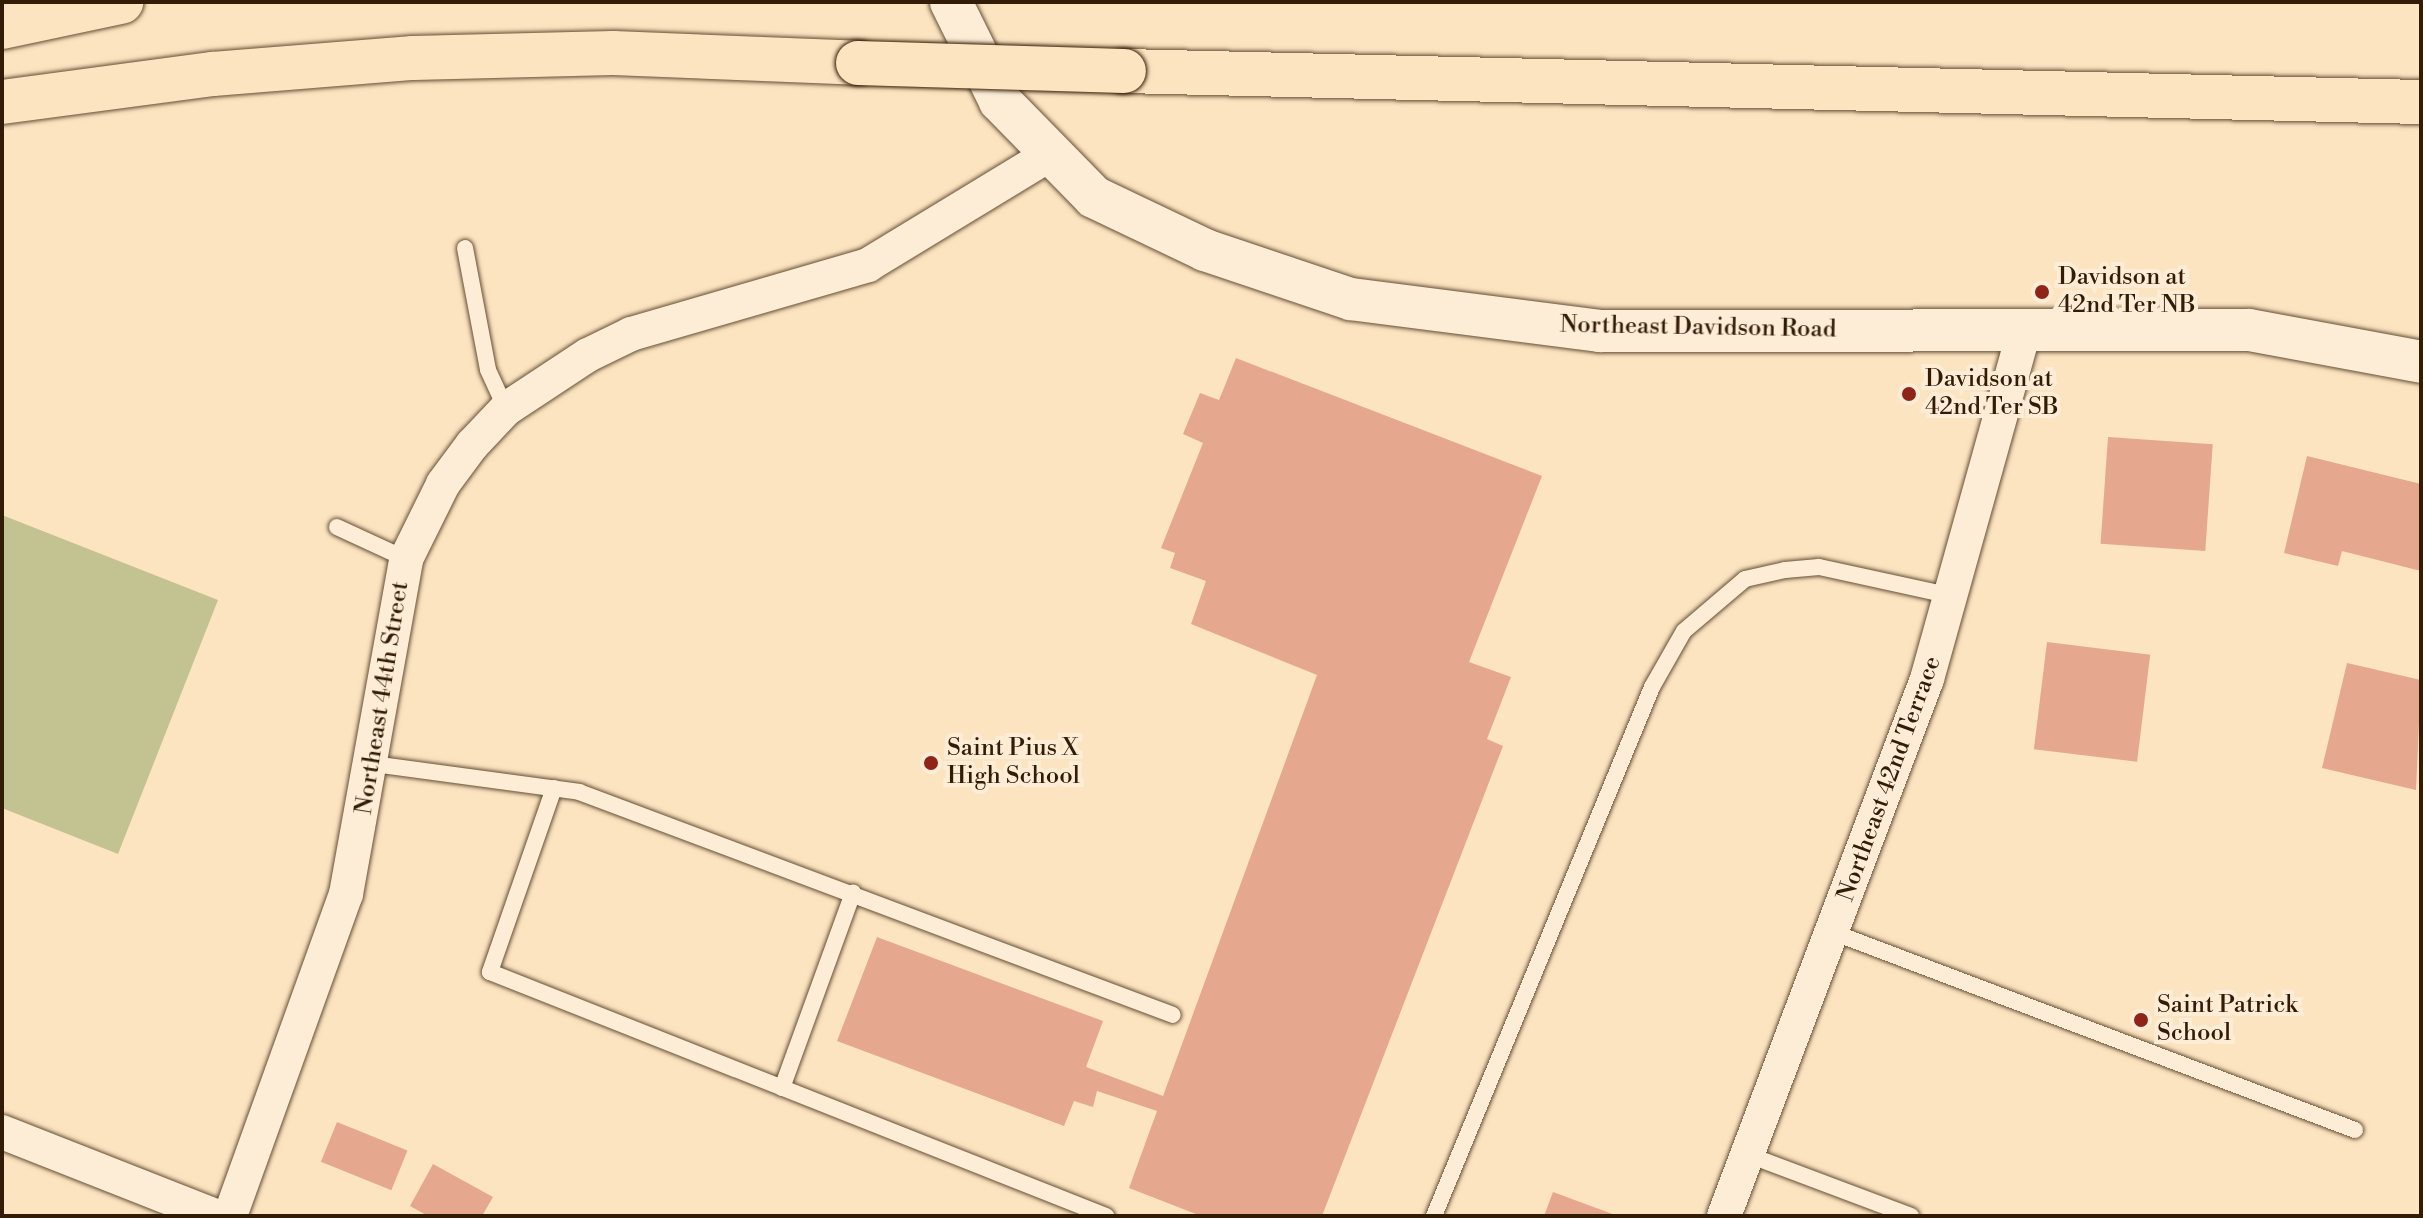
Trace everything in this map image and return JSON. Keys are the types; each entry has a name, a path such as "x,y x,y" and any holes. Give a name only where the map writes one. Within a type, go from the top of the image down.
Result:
{"highway":[{"path":"2,27 121,2"},
{"path":"2,102 213,74 413,58 613,53 1124,71 2421,102"}],"street":[{"name":"Northeast Davidson Road","path":"951,2 1000,101 1047,156 1094,197 1205,250 1351,299 1600,331 2249,330 2421,362"},
{"name":"Northeast 44th Street","path":"230,1216 341,908 373,764 406,559 443,484 506,409 546,378 631,334 868,265 1047,156"},
{"name":"Northeast 42nd Terrace","path":"1724,1216 1835,933 1954,597 2024,331"},
{"path":"2,1132 215,1216"}],"lane":[{"path":"465,248 488,370 506,409"},
{"path":"337,527 406,559"},
{"path":"1434,1216 1652,687 1684,631 1745,579 1785,570 1819,567 1954,597"},
{"path":"373,764 554,788 853,893 1173,1015"},
{"path":"554,788 490,972 1106,1216"},
{"path":"782,1088 853,893"},
{"path":"1835,933 2355,1130"},
{"path":"1749,1155 1911,1216"}],"green space":[{"path":"2,515 218,600 118,854 2,808"}],"building":[{"path":"1236,358 1542,476 1469,662 1511,677 1487,739 1503,746 1322,1216 1201,1216 1129,1188 1157,1111 1097,1091 1093,1107 1074,1101 1064,1126 837,1041 877,937 1103,1021 1086,1067 1163,1096 1317,675 1191,624 1206,581 1170,568 1175,553 1161,548 1203,443 1183,434 1200,393 1219,400"},
{"path":"2108,437 2213,444 2205,551 2101,544"},
{"path":"2307,456 2421,484 2421,571 2342,551 2338,566 2284,553"},
{"path":"2047,642 2150,655 2137,762 2034,749"},
{"path":"2347,663 2421,680 2416,790 2322,768"},
{"path":"337,1122 407,1150 391,1190 321,1162"},
{"path":"433,1164 493,1197 482,1216 428,1216 410,1206"},
{"path":"1553,1192 1618,1216 1544,1216"}],"place":[{"name":"Davidson at 42nd Ter NB","path":"2042,292"},
{"name":"Davidson at 42nd Ter SB","path":"1909,394"},
{"name":"Saint Pius X High School","path":"931,763"},
{"name":"Saint Patrick School","path":"2141,1020"}]}
